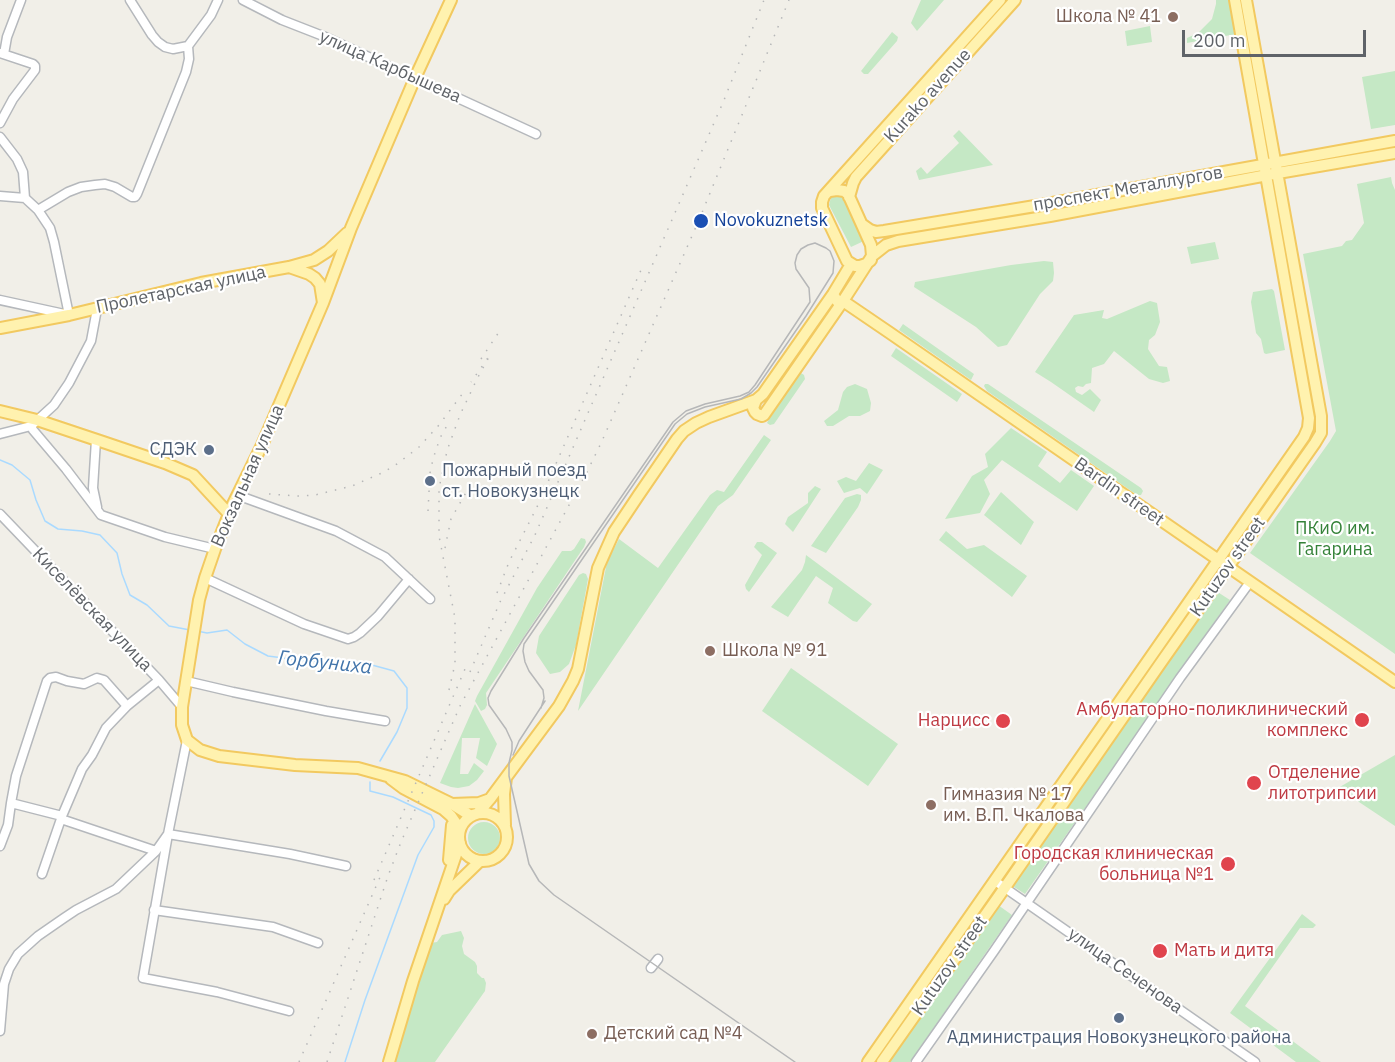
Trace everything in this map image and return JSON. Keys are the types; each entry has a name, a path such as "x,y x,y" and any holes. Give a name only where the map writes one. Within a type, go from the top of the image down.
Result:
{"main road":[{"name":"Вокзальная улица","path":"187,740 182,725 182,707 197,615 205,578 215,549 323,303 351,228 415,78 451,0"},
{"name":"Kurako avenue","path":"830,191 1000,0"},
{"name":"Kurako avenue","path":"849,197 856,177 1015,0"},
{"name":"Kutuzov street","path":"868,1062 1304,437 1309,424 1235,0"},
{"name":"Kutuzov street","path":"882,1062 1316,443 1321,432 1322,423 1246,0"},
{"name":"проспект Металлургов","path":"1277,168 1395,141"},
{"name":"проспект Металлургов","path":"863,225 876,232 884,231 1277,168 1395,153"},
{"name":"проспект Металлургов","path":"871,258 886,245 898,241 1050,216 1265,170"},
{"path":"460,829 462,824 490,799 559,706 573,681 578,669 598,568 614,532 677,439 684,431 709,417 758,409 767,412 871,258 873,250 849,197 844,191 830,191 824,196 822,208 847,261 860,266 866,264 871,258"},
{"name":"Пролетарская улица","path":"0,328 97,309 201,283 289,267 314,260 332,247 351,228"},
{"path":"314,260 329,261 333,274"},
{"path":"758,409 763,394 833,294 851,264"},
{"path":"289,267 315,278 320,284 323,303"},
{"name":"Bardin street","path":"833,294 837,301 843,301 1395,682"},
{"path":"0,411 96,440 194,475 229,514"},
{"path":"187,740 200,750 219,756 295,765 358,768 405,781 452,810 474,814 493,814 505,825"},
{"path":"460,843 467,855 480,861 493,859 504,849 507,836 504,794 506,776"},
{"path":"452,810 490,799"},
{"path":"389,1062 413,981 460,843 460,829 452,810"},
{"path":"444,889 452,838 452,810"},
{"path":"438,909 449,891 480,861"}],"street":[{"path":"130,0 158,42 173,49 188,46"},
{"path":"38,210 68,192 95,185 105,184 115,187 135,198 186,72 189,59 188,46 211,15 218,0"},
{"name":"улица Карбышева","path":"243,0 282,20 323,36 536,134"},
{"path":"0,123 13,99 35,70 33,64 2,53 18,1"},
{"path":"0,136 24,172 25,198"},
{"path":"0,196 25,198 38,210 50,228 69,315 0,300"},
{"path":"0,434 34,423 54,405 92,341 97,309"},
{"path":"34,423 33,430 101,515 165,537 215,549"},
{"path":"96,440 93,488 101,515"},
{"path":"237,495 336,531 385,557 430,599"},
{"name":"Киселёвская улица","path":"0,514 182,707"},
{"path":"205,578 304,624 348,639 360,633 378,616 409,579"},
{"path":"916,1062 1180,678 1250,582"},
{"path":"0,846 8,825 16,776 47,681 56,677 84,684 98,678 104,680 127,706"},
{"path":"42,874 61,817 82,769 106,728 127,706 159,680"},
{"path":"186,681 326,711 385,721"},
{"name":"Вокзальная улица","path":"187,740 143,978 217,992 289,1011"},
{"path":"11,803 61,817 156,851"},
{"path":"0,1031 4,984 9,969 18,954 38,936 76,910 116,888 156,851 168,834 290,854 346,866"},
{"name":"улица Сеченова","path":"995,881 1256,1062"},
{"path":"154,910 273,927 318,943"},
{"path":"651,968 658,959"}],"green space":[{"path":"921,0 944,0 917,31 911,23"},
{"path":"1216,0 1230,0 1236,34 1187,43 1187,38 1198,33 1212,19"},
{"path":"1150,26 1152,42 1127,46 1125,31"},
{"path":"892,32 898,37 897,41 868,74 864,74 861,71"},
{"path":"1395,71 1395,125 1371,129 1362,77"},
{"path":"959,130 993,165 919,180 916,171 921,167 927,174 959,143 953,136"},
{"name":"ПКиО им. Гагарина","path":"1391,177 1395,190 1395,654 1250,553 1336,431 1303,254 1342,246 1346,241 1352,240 1364,223 1357,184"},
{"path":"838,195 844,198 866,240 851,247 829,205 831,197"},
{"path":"1215,242 1219,259 1191,264 1187,247"},
{"path":"1044,261 1053,262 1053,281 1040,294 1007,345 998,347 976,327 914,287 915,282"},
{"path":"1272,289 1285,350 1266,354 1261,339 1256,333 1251,302 1253,292"},
{"path":"1150,301 1157,303 1160,322 1155,335 1149,340 1148,349 1159,366 1167,367 1170,381 1163,383 1149,379 1114,351 1104,364 1092,368 1091,383 1075,388 1076,392 1082,395 1090,389 1101,400 1094,412 1035,372 1074,315 1104,310 1102,318 1107,319"},
{"path":"903,324 974,374 971,380 899,330"},
{"path":"896,348 962,394 957,402 891,356"},
{"path":"801,373 805,379 774,424 770,425 767,423 769,419"},
{"path":"855,384 867,389 871,403 870,411 860,416 849,416 833,426 827,426 824,421 838,410 843,392 847,387"},
{"path":"985,384 1141,488 1143,491 1141,495 1137,495 987,391"},
{"path":"1011,428 1047,452 1038,466 1060,483 1071,470 1094,486 1077,511 1002,460 984,480 990,494 980,513 945,519 972,476 988,467 985,454"},
{"path":"764,435 771,440 733,495 718,506 578,711 607,562 619,539 658,568 710,495 717,490 724,492"},
{"path":"869,463 883,470 867,494 860,488 844,493 837,481 846,477 856,481"},
{"path":"815,486 821,489 793,532 785,524 788,517 808,503 808,493"},
{"path":"1001,492 1034,522 1021,545 984,515"},
{"path":"861,495 858,507 826,553 811,546 845,498"},
{"path":"946,531 967,549 984,545 1027,576 1012,597 939,540"},
{"path":"581,538 586,542 584,547 486,693 487,705 481,711 475,701 477,696 537,588 562,551 574,549"},
{"path":"757,542 762,542 777,553 749,592 745,585 762,555 754,547"},
{"path":"806,555 872,604 857,622 828,603 833,588 816,576 788,617 771,607 802,570"},
{"path":"583,573 588,579 576,645 569,664 560,672 550,674 536,653 539,636 579,575"},
{"path":"1216,591 1230,600 1025,894 1011,885"},
{"path":"791,668 898,744 868,786 762,711"},
{"path":"475,704 497,744 487,766 476,758 480,738 462,738 460,774 468,774 474,763 484,771 469,786 458,788 440,783"},
{"path":"1395,755 1395,826 1338,788"},
{"path":"484,822 496,826 500,838 496,850 484,854 472,850 468,838 472,826"},
{"path":"998,905 1012,915 910,1062 888,1062"},
{"path":"1302,914 1316,925 1313,928 1300,928 1245,1006 1321,1062 1296,1062 1230,1013"},
{"path":"461,931 464,938 462,946 464,954 475,962 477,973 484,978 486,983 485,991 435,1062 394,1062 429,945 437,942 442,935"}],"waterway":[{"name":"Горбуниха","path":"0,460 12,465 30,480 45,521 58,529 100,535 117,553 130,595 147,605 169,626 190,630"},
{"name":"Горбуниха","path":"197,631 207,633 227,630 245,644 268,656 372,665 394,671 407,688 407,708 397,732 380,761"},
{"name":"Горбуниха","path":"345,1062 418,855 434,827 431,815 393,797 370,791 370,782"}],"tram line":[{"path":"541,708 544,698 543,690 525,662 524,644 675,424 687,414 705,407 741,399 757,387 833,273 834,261 830,251 826,248 815,243 801,249 797,255 796,269 809,288 810,302 755,385 749,392 740,396 686,411 673,422 524,638 488,698 489,705 512,742 509,776 529,864 539,881 554,895 795,1062"},
{"path":"513,755 519,741 545,701"}],"railway":[{"path":"470,672 500,602 535,535 724,100 764,0"},
{"path":"327,1062 388,876 460,706 602,441 699,220 789,0"},
{"path":"497,593 641,270"},
{"path":"481,359 499,332"},
{"path":"449,690 455,664 455,618 439,536 439,490 443,466 460,415 490,355 471,382"},
{"path":"269,494 315,495 352,486 384,472 419,447 466,389"},
{"path":"428,511 433,459 440,438 449,422"},
{"path":"445,548 451,519 468,489"},
{"path":"374,880 468,662"},
{"path":"299,1062 381,875"}],"place":[{"name":"Школа № 41","path":"1173,17"},
{"name":"Novokuznetsk","path":"701,221"},
{"name":"СДЭК","path":"209,450"},
{"name":"Пожарный поезд ст. Новокузнецк","path":"430,481"},
{"name":"Школа № 91","path":"710,651"},
{"name":"Амбулаторно-поликлинический комплекс","path":"1362,720"},
{"name":"Нарцисс","path":"1003,721"},
{"name":"Отделение литотрипсии","path":"1254,783"},
{"name":"Гимназия № 17 им. В.П. Чкалова","path":"931,805"},
{"name":"Городская клиническая больница №1","path":"1228,864"},
{"name":"Мать и дитя","path":"1160,951"},
{"name":"Администрация Новокузнецкого района","path":"1119,1018"},
{"name":"Детский сад №4","path":"592,1034"}]}
